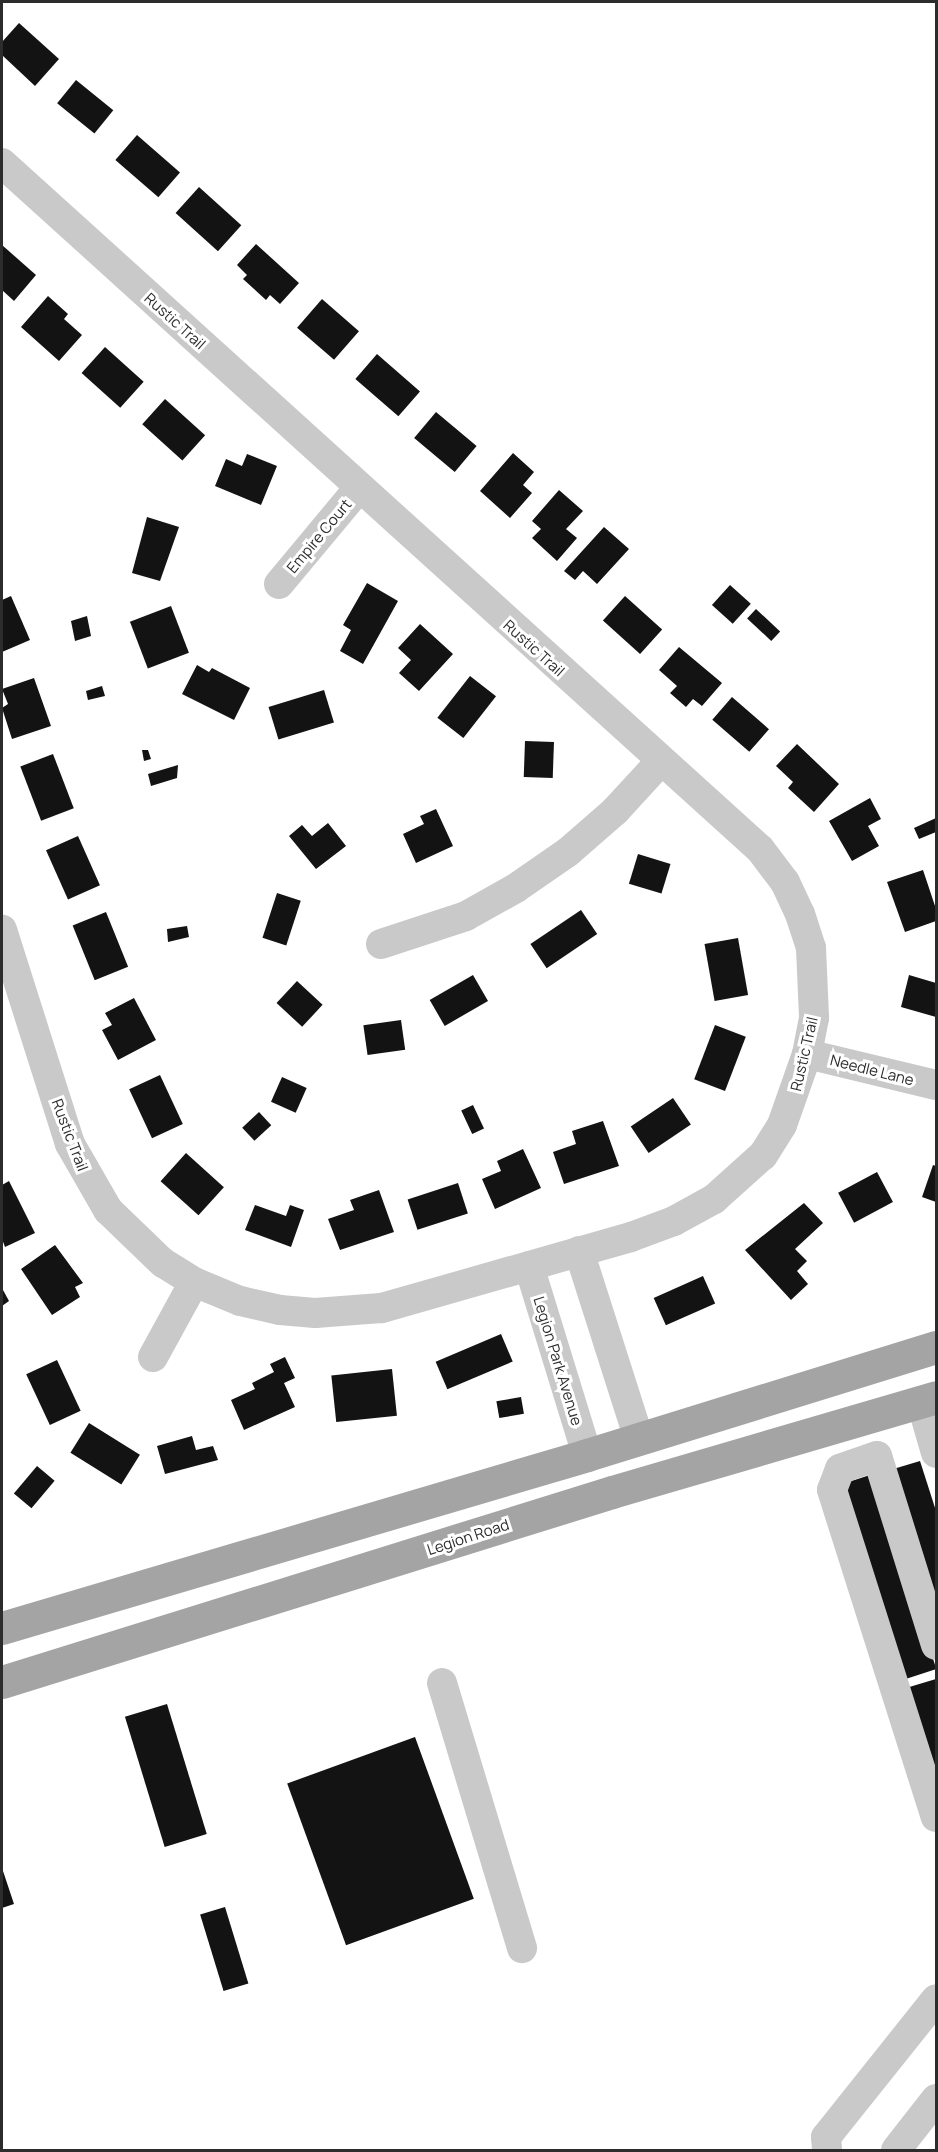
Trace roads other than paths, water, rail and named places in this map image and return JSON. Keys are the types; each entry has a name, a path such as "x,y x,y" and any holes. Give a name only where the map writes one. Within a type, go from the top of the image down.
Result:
{"main road":[{"path":"2,1628 587,1455 936,1347"},
{"path":"670,1475 681,1454 936,1367"},
{"name":"Legion Road","path":"2,1682 670,1475 929,1399"},
{"path":"400,1559 415,1539 621,1468 635,1458 639,1439"}],"street":[{"name":"Rustic Trail","path":"2,163 760,849 785,882 800,914 814,971 814,1018 807,1054 782,1125 763,1155 738,1181 674,1221 529,1266 381,1308 351,1312 280,1310 240,1301 194,1282 132,1237 86,1176 70,1144 2,930"},
{"name":"Empire Court","path":"279,584 359,488"},
{"path":"381,944 466,916 516,888 568,852 615,811 661,761"},
{"name":"Needle Lane","path":"807,1054 936,1085"},
{"path":"579,1251 639,1439"},
{"name":"Legion Park Avenue","path":"529,1266 587,1455"},
{"path":"153,1357 194,1282"},
{"path":"929,1399 936,1453"},
{"path":"936,1645 877,1456 840,1469 832,1490 936,1817"},
{"path":"442,1683 522,1948"},
{"path":"827,2151 826,2138 936,1999"},
{"path":"896,2151 936,2099"}]}
